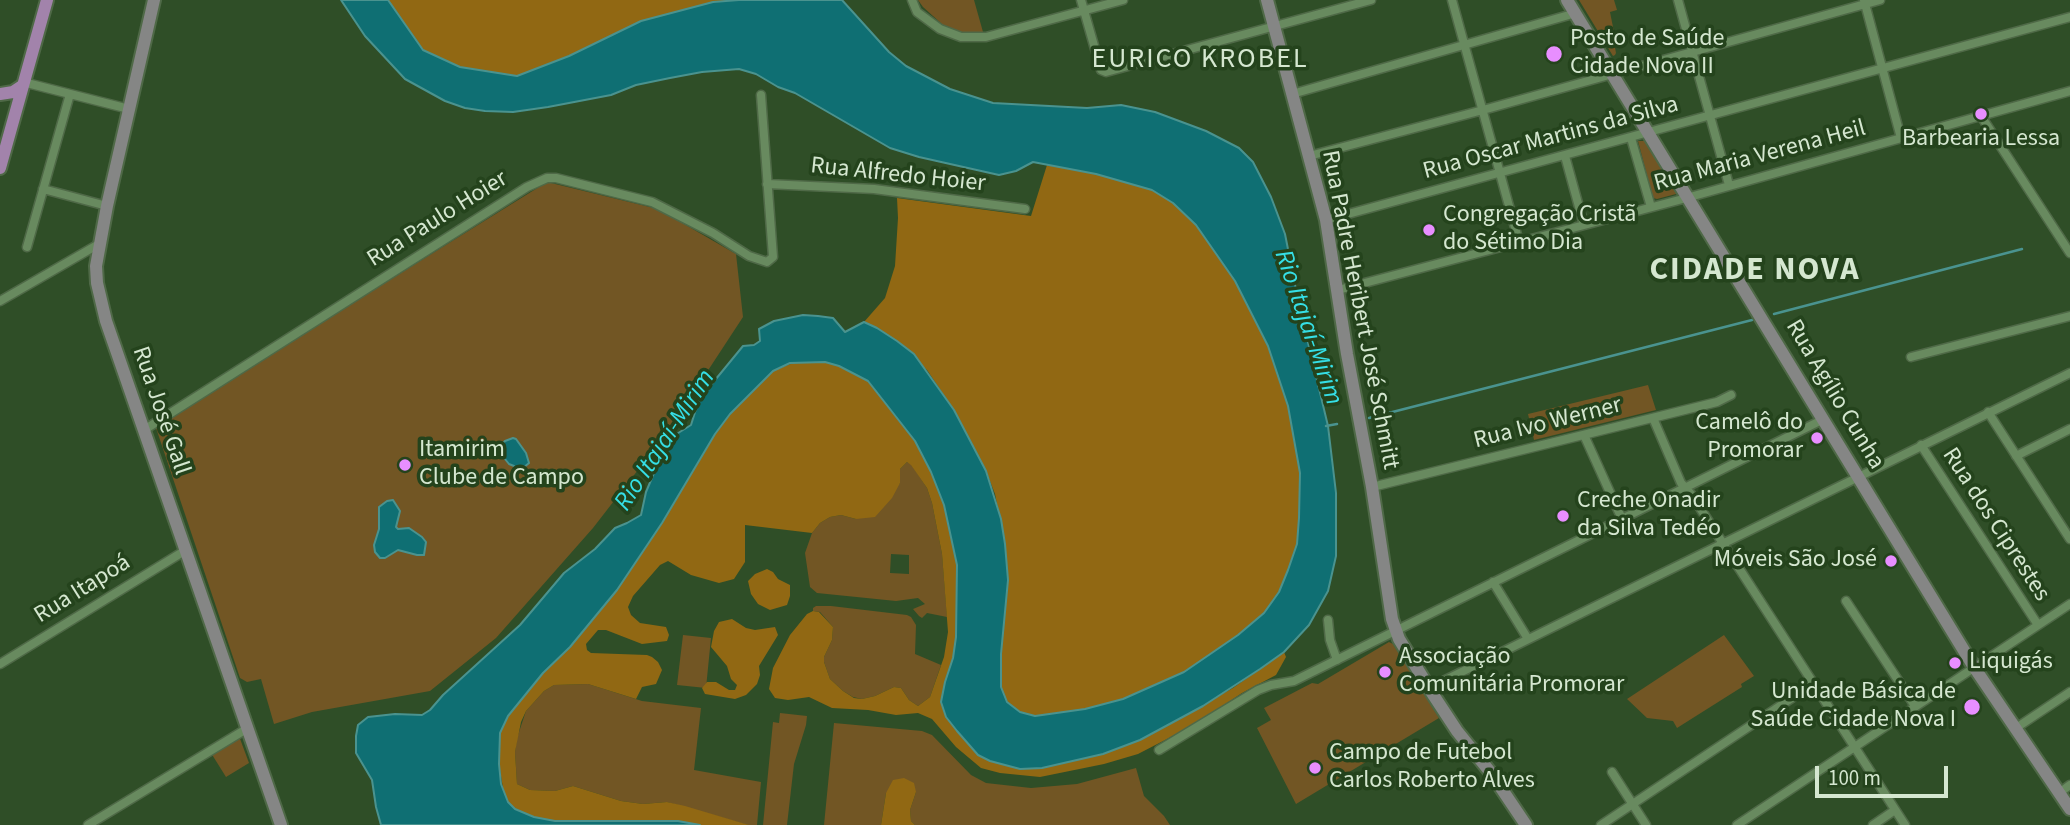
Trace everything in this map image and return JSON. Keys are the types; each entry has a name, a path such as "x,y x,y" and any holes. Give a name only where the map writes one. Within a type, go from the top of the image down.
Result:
{"main road":[{"path":"0,168 47,0"},
{"name":"Rua José Gall","path":"154,0 99,244 96,266 100,301 281,825"},
{"name":"Rua Padre Heribert José Schmitt","path":"1267,0 1326,220 1396,630 1429,688 1526,825"},
{"name":"Rua Agílio Cunha","path":"1567,0 1974,667 2016,728 2064,789 2070,809"},
{"path":"0,94 13,92 23,84"}],"street":[{"path":"912,0 917,12 930,22 961,37 986,37 1123,0"},
{"path":"1081,0 1101,70 1106,72 1371,0"},
{"path":"1452,0 1519,242"},
{"path":"1678,0 1729,185"},
{"path":"1309,156 1483,110 1864,2 1880,0"},
{"path":"1864,2 1901,138"},
{"path":"1292,94 1576,13"},
{"name":"Rua Oscar Martins da Silva","path":"1326,220 2070,18"},
{"path":"23,84 130,109"},
{"name":"Rua Maria Verena Heil","path":"1338,290 2070,91"},
{"path":"27,247 70,94"},
{"path":"761,95 766,184"},
{"path":"1981,116 2070,253"},
{"path":"1631,138 1651,207"},
{"path":"1565,156 1584,225"},
{"name":"Rua Paulo Hoier","path":"144,430 539,180 556,178 652,202 713,233 749,256 768,262 773,257 766,184"},
{"name":"Rua Alfredo Hoier","path":"766,184 874,189 1025,209"},
{"path":"43,190 107,206"},
{"path":"0,302 99,244"},
{"path":"1910,357 2070,316"},
{"path":"1429,688 2070,373"},
{"name":"Rua Ivo Werner","path":"1372,487 1717,402 1731,395"},
{"path":"1988,412 2070,539"},
{"path":"1653,418 1681,483 1905,825"},
{"path":"1159,750 1258,690 1294,681 1824,419"},
{"path":"2017,456 2070,429"},
{"path":"1584,435 1622,519"},
{"name":"Rua dos Ciprestes","path":"1921,445 2038,625"},
{"name":"Rua Itapoá","path":"0,664 186,550"},
{"path":"1493,582 1528,639"},
{"path":"1846,601 1915,706"},
{"path":"1737,825 2070,604"},
{"path":"1328,620 1329,640 1337,660"},
{"path":"1601,825 1813,684"},
{"path":"2016,728 2070,692"},
{"path":"88,825 248,728"},
{"path":"1612,772 1646,825"},
{"path":"1873,825 1895,810"}],"shaded area":[{"path":"388,0 739,0 713,2 517,76 460,67 422,50"},
{"path":"918,0 974,0 983,32 961,32 943,25"},
{"path":"1579,0 1614,0 1617,10 1610,12 1616,42 1615,55 1613,56"},
{"path":"1638,141 1646,141 1677,191 1676,194 1653,198"},
{"path":"1047,165 1096,174 1152,190 1173,203 1196,225 1235,281 1268,346 1288,406 1300,473 1297,544 1279,592 1264,613 1238,635 1184,672 1123,699 1085,709 1035,716 1020,712 1007,702 1001,687 1001,654 1008,580 1005,544 995,494 986,471 954,410 927,370 864,322 885,298 895,266 897,198 1031,216"},
{"name":"Itamirim Clube de Campo","path":"547,182 658,209 736,254 743,317 669,430 593,528 496,638 430,691 312,712 274,724 261,679 247,682 240,678 156,428 158,424"},
{"path":"810,361 839,366 868,381 915,441 931,472 944,505 957,565 956,637 941,702 946,717 978,755 1020,769 1042,768 1140,740 1233,688 1284,652 1286,657 1276,675 1242,693 1196,724 1138,754 1040,777 981,768 956,747 932,719 918,713 896,715 832,708 809,697 788,700 775,698 769,689 773,668 790,635 807,614 813,611 819,612 833,627 832,640 824,662 830,679 843,691 854,698 862,699 894,687 901,688 909,700 918,706 930,697 944,657 948,632 942,554 927,488 907,462 900,469 900,483 892,498 875,517 830,517 820,523 812,533 745,525 745,562 734,579 719,583 691,575 668,561 660,565 633,596 628,607 631,615 640,623 666,627 669,635 667,641 642,644 606,630 598,630 586,644 591,653 652,657 662,670 656,684 642,687 636,699 588,684 554,685 544,691 526,711 521,722 515,752 517,784 530,790 555,791 573,786 621,801 643,804 667,802 749,825 700,825 678,821 555,821 534,817 515,809 504,794 499,764 500,733 508,716 617,590 730,414 773,371 793,363"},
{"path":"1648,385 1656,410 1534,440 1528,414"},
{"path":"907,462 911,464 927,488 932,503 942,554 947,617 927,613 922,618 913,609 925,604 918,598 896,601 817,593 810,587 805,553 812,533 820,523 830,517 841,515 856,519 900,483 900,469","holes":["891,554 909,555 909,574 890,573"]},
{"path":"767,569 790,585 787,605 770,610 758,604 751,594 748,581 755,574"},
{"path":"816,606 911,617 916,625 915,654 941,665 930,697 918,706 909,700 901,688 894,687 862,699 843,691 830,679 824,662 832,640 833,627 820,612 813,611"},
{"path":"732,619 755,630 775,627 778,635 759,666 757,684 746,695 735,699 705,694 702,688 707,682 716,682 729,690 735,690 737,685 731,679 727,666 711,647 719,622"},
{"path":"683,635 711,638 706,688 677,685"},
{"path":"1724,635 1754,676 1741,684 1742,687 1677,728 1673,721 1647,718 1627,699"},
{"name":"Campo de Futebol Carlos Roberto Alves","path":"1389,642 1393,644 1439,718 1296,804 1257,728 1271,720 1264,708 1312,683 1318,684"},
{"path":"588,684 642,701 701,708 694,770 761,782 757,825 748,825 667,802 643,804 621,801 573,786 555,791 530,790 517,784 515,752 526,711 544,691 554,685"},
{"path":"780,713 807,716 806,725 794,764 787,825 763,825 773,722 779,723"},
{"path":"834,723 922,731 932,735 971,775 986,783 1031,788 1077,784 1136,768 1144,796 1170,825 915,825 911,821 910,810 916,792 886,793 881,825 824,825"},
{"path":"239,736 249,763 226,777 211,753"},
{"path":"904,778 914,783 916,792 910,810 911,821 915,825 881,825 886,793 893,780"}],"water":[{"path":"341,0 388,0 423,50 460,67 517,76 569,56 641,21 713,2 842,0 889,52 906,66 950,89 993,103 1087,108 1121,105 1155,112 1206,131 1239,148 1253,162 1271,197 1285,234 1328,426 1336,493 1336,556 1328,591 1309,625 1284,652 1260,669 1203,706 1140,740 1103,754 1042,768 1020,769 978,755 946,717 941,702 956,637 957,565 944,505 931,472 915,441 868,381 825,362 790,363 773,371 730,414 617,590 570,647 543,673 508,716 500,733 501,784 508,802 515,809 534,817 555,821 678,821 700,825 381,825 372,780 356,753 358,725 368,717 422,715 430,710 520,625 564,573 595,549 615,528 641,515 654,473 675,435 691,425 701,393 711,385 743,346 754,345 760,341 759,329 774,321 803,315 818,316 833,318 845,332 864,322 877,328 914,354 954,410 986,471 1001,519 1008,580 1001,654 1001,687 1007,702 1020,712 1035,716 1085,709 1123,699 1184,672 1238,635 1264,613 1279,592 1297,544 1300,473 1288,406 1268,346 1235,281 1196,225 1173,203 1152,190 1096,174 1033,162 1016,171 999,175 919,157 890,148 795,93 756,74 739,69 670,78 636,85 611,95 513,112 465,108 445,101 405,79 365,36"},
{"path":"513,438 526,453 529,463 517,473 514,466 505,459 500,447"},
{"path":"393,500 400,511 396,527 409,528 422,537 426,542 424,555 398,550 380,558 375,552 379,507"}],"waterway":[{"path":"1774,314 2022,249"},
{"path":"1369,418 1752,320"},
{"path":"1326,426 1337,424"}],"place":[{"name":"Posto de Saúde Cidade Nova II","path":"1554,54"},
{"name":"Barbearia Lessa","path":"1981,114"},
{"name":"Congregação Cristã do Sétimo Dia","path":"1429,230"},
{"name":"Camelô do Promorar","path":"1817,438"},
{"name":"Itamirim Clube de Campo","path":"405,465"},
{"name":"Creche Onadir da Silva Tedéo","path":"1563,516"},
{"name":"Móveis São José","path":"1891,561"},
{"name":"Liquigás","path":"1955,663"},
{"name":"Associação Comunitária Promorar","path":"1385,672"},
{"name":"Unidade Básica de Saúde Cidade Nova I","path":"1972,707"},
{"name":"Campo de Futebol Carlos Roberto Alves","path":"1315,768"}],"district":[{"name":"EURICO KROBEL","path":"1200,61"},
{"name":"CIDADE NOVA","path":"1755,272"}],"water label":[{"name":"Rio Itajaí-Mirim","path":"1307,328"},
{"name":"Rio Itajaí-Mirim","path":"666,441"}]}
